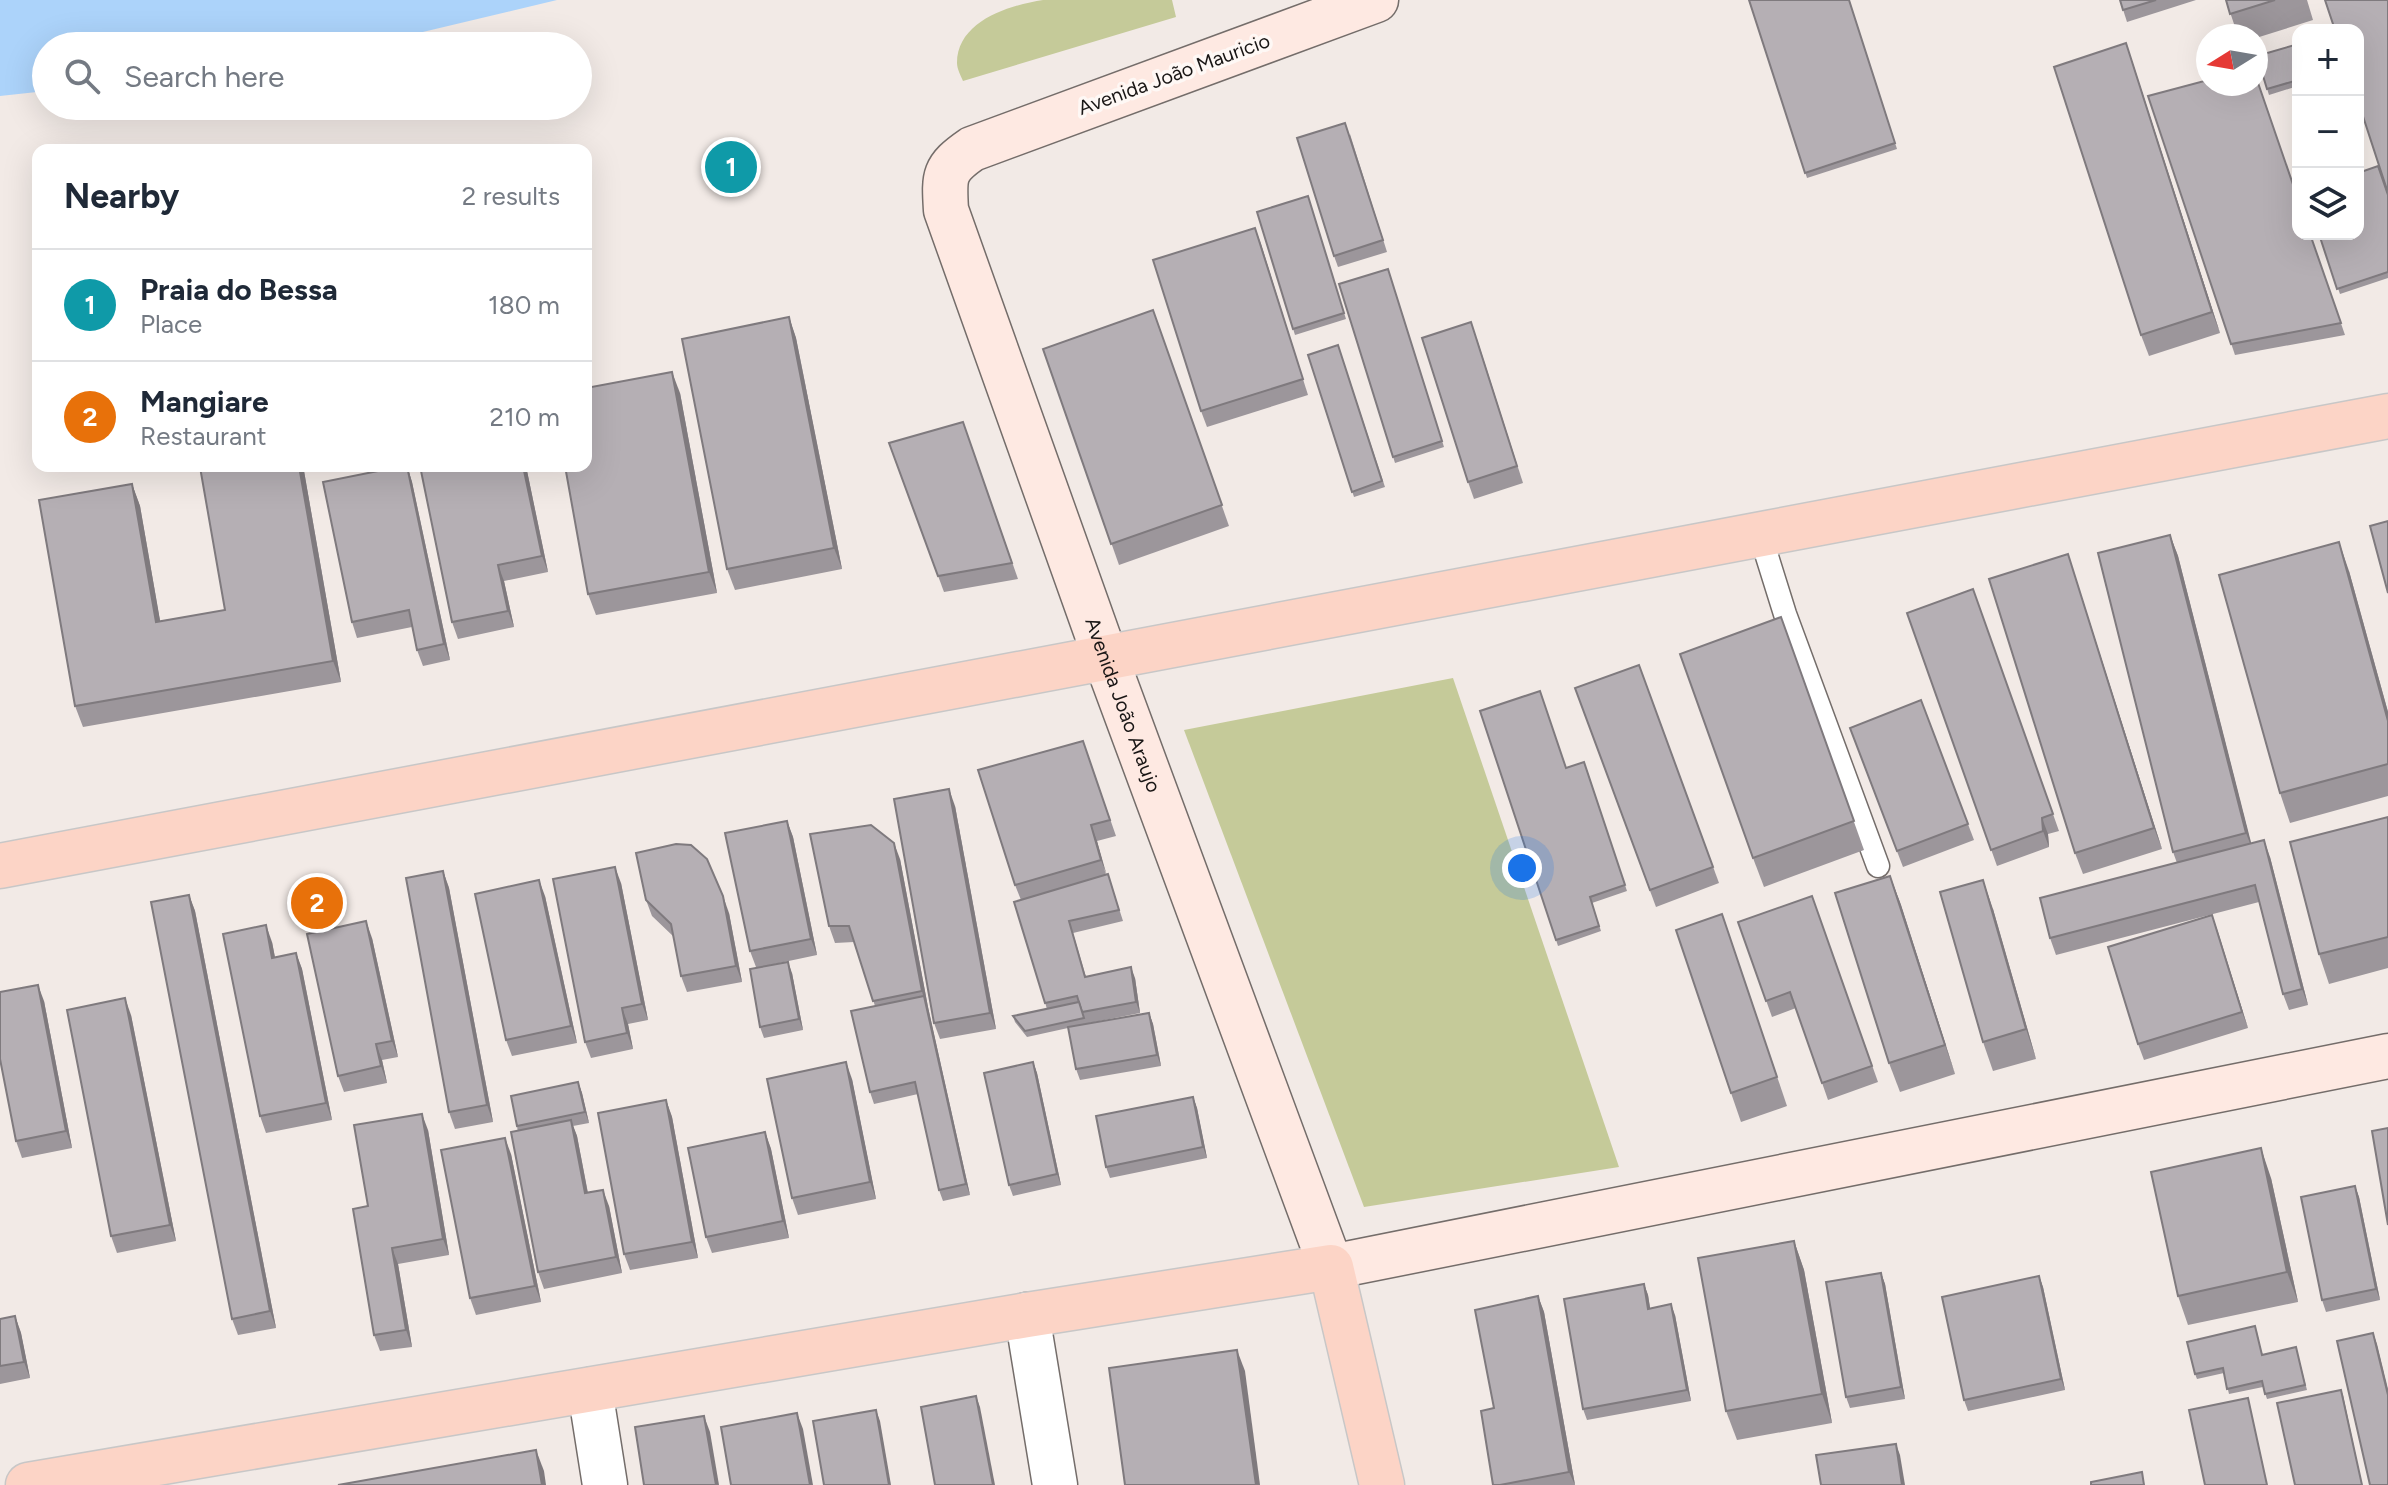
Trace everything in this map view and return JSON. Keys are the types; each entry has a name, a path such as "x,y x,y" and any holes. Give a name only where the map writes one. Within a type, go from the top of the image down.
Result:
{"main road":[{"name":"Avenida João Mauricio","path":"972,149 1376,0"},
{"name":"Avenida João Araujo","path":"972,149 951,163 945,184 946,210 1106,659 1331,1267"},
{"path":"0,866 2388,416"},
{"path":"28,1485 157,1475 590,1390 1027,1315 1331,1267 2388,1056"},
{"path":"1331,1267 1382,1485"}],"street":[{"path":"1027,1315 1055,1485"},
{"path":"590,1390 605,1485"}],"lane":[{"path":"1760,534 1785,614 1878,866"}],"green space":[{"path":"1043,0 1172,0 1176,17 963,81 957,65 959,48 966,36 1001,11"},
{"path":"1453,678 1619,1167 1364,1207 1184,730"}],"water":[{"path":"0,0 557,0 423,32 32,32 32,93 0,96"}],"building":[{"path":"1749,0 1849,0 1895,143 1805,173"},
{"path":"2120,0 2156,0 2123,10"},
{"path":"2226,0 2275,0 2230,14"},
{"path":"2325,0 2388,0 2388,193 2364,119 2364,24 2333,24"},
{"path":"2126,43 2212,312 2141,335 2054,67"},
{"path":"2292,46 2292,82 2268,89 2268,53"},
{"path":"2196,83 2196,96 2263,96 2292,182 2292,240 2312,240 2341,323 2231,344 2148,96"},
{"path":"1345,123 1383,240 1334,256 1297,138"},
{"path":"2378,166 2388,195 2388,272 2337,289 2321,240 2364,240 2364,171"},
{"path":"1308,196 1344,313 1293,329 1257,212"},
{"path":"1255,228 1303,379 1201,411 1153,260"},
{"path":"1388,269 1442,441 1393,457 1339,284"},
{"path":"1153,310 1222,505 1111,544 1043,349"},
{"path":"789,317 834,548 727,569 682,339"},
{"path":"1471,322 1517,466 1468,482 1422,338"},
{"path":"1338,345 1382,481 1352,492 1308,355"},
{"path":"672,372 709,572 588,594 566,472 592,472 592,387"},
{"path":"963,422 1012,563 938,576 889,443"},
{"path":"201,472 300,472 333,661 75,706 39,500 132,484 156,622 225,610"},
{"path":"373,472 408,472 444,644 417,650 409,610 352,622 323,482"},
{"path":"421,472 524,472 542,556 498,565 508,611 452,622"},
{"path":"2388,521 2388,593 2370,526"},
{"path":"2170,535 2246,833 2173,852 2098,553"},
{"path":"2339,542 2388,721 2388,764 2280,793 2219,575"},
{"path":"2068,554 2154,828 2075,853 1989,579"},
{"path":"1973,589 2053,814 2042,818 2043,831 1991,850 1907,613"},
{"path":"1781,617 1854,821 1753,858 1680,654"},
{"path":"1639,665 1713,867 1650,890 1575,688"},
{"path":"1540,691 1566,768 1584,762 1625,885 1590,897 1599,926 1556,940 1480,711"},
{"path":"1921,700 1968,824 1897,851 1850,728"},
{"path":"1083,741 1110,820 1091,825 1101,860 1015,885 978,770"},
{"path":"949,789 990,1013 934,1023 894,799"},
{"path":"2388,817 2388,937 2319,954 2290,842"},
{"path":"787,821 811,939 750,951 725,833"},
{"path":"871,825 894,843 922,991 873,1001 849,926 829,926 810,834"},
{"path":"2264,840 2302,989 2283,994 2255,885 2050,938 2040,898"},
{"path":"676,844 691,845 707,859 723,896 736,966 681,976 671,924 646,900 636,853"},
{"path":"615,867 642,1004 622,1008 627,1033 585,1042 553,879"},
{"path":"443,871 487,1105 449,1112 406,878"},
{"path":"1108,874 1119,910 1069,921 1085,977 1131,967 1136,1002 1082,1012 1077,996 1045,1003 1014,902"},
{"path":"1890,876 1945,1045 1889,1063 1835,893"},
{"path":"539,880 571,1026 506,1040 475,894"},
{"path":"1983,880 2026,1029 1983,1042 1940,892"},
{"path":"189,895 270,1311 232,1319 151,902"},
{"path":"1812,896 1872,1066 1822,1083 1790,992 1766,1001 1738,922"},
{"path":"1722,914 1777,1077 1731,1093 1676,930"},
{"path":"2212,915 2242,1012 2138,1044 2108,947"},
{"path":"366,921 392,1041 376,1044 381,1066 338,1076 307,934"},
{"path":"266,925 272,958 296,953 326,1103 260,1116 223,934"},
{"path":"788,962 799,1019 760,1027 750,969"},
{"path":"38,985 66,1131 16,1141 0,1059 0,992"},
{"path":"924,996 966,1184 939,1190 915,1082 870,1092 851,1011"},
{"path":"125,998 170,1225 111,1236 67,1010"},
{"path":"1079,1002 1084,1018 1025,1031 1013,1016"},
{"path":"1149,1013 1157,1055 1076,1069 1068,1027"},
{"path":"846,1062 870,1182 792,1198 767,1079"},
{"path":"1033,1062 1057,1174 1009,1185 984,1073"},
{"path":"578,1082 585,1112 517,1126 511,1096"},
{"path":"1193,1097 1203,1147 1106,1167 1096,1116"},
{"path":"666,1100 692,1242 624,1254 598,1113"},
{"path":"422,1114 443,1239 392,1248 406,1330 374,1335 353,1209 368,1206 354,1125"},
{"path":"571,1120 585,1193 603,1190 616,1257 538,1272 511,1132"},
{"path":"2388,1128 2388,1225 2372,1131"},
{"path":"765,1132 783,1221 706,1237 688,1148"},
{"path":"505,1138 535,1286 470,1298 441,1150"},
{"path":"2261,1148 2287,1272 2178,1296 2151,1172"},
{"path":"2355,1186 2376,1289 2322,1300 2301,1197"},
{"path":"1794,1241 1822,1394 1726,1411 1698,1258"},
{"path":"1881,1273 1901,1387 1846,1397 1826,1282"},
{"path":"2039,1276 2061,1379 1964,1400 1942,1297"},
{"path":"1644,1284 1648,1309 1671,1304 1687,1390 1583,1409 1564,1299"},
{"path":"1538,1296 1569,1472 1493,1485 1481,1411 1494,1408 1475,1310"},
{"path":"15,1316 24,1362 0,1366 0,1319"},
{"path":"2255,1326 2262,1355 2296,1347 2305,1385 2265,1394 2262,1381 2227,1389 2223,1368 2195,1374 2187,1342"},
{"path":"2373,1333 2388,1395 2388,1485 2370,1485 2337,1341"},
{"path":"1237,1350 1256,1485 1125,1485 1109,1368"},
{"path":"2341,1390 2362,1485 2295,1485 2277,1403"},
{"path":"976,1396 993,1485 935,1485 921,1407"},
{"path":"2248,1398 2267,1485 2205,1485 2189,1410"},
{"path":"876,1410 889,1485 824,1485 813,1421"},
{"path":"797,1413 810,1485 731,1485 721,1427"},
{"path":"704,1416 716,1485 644,1485 635,1427"},
{"path":"1896,1444 1902,1485 1821,1485 1816,1455"},
{"path":"536,1450 542,1485 338,1485"},
{"path":"2142,1472 2144,1485 2091,1485 2091,1482"}],"place":[{"name":"Praia do Bessa","path":"731,167"},
{"name":"Mangiare","path":"317,903"}]}
